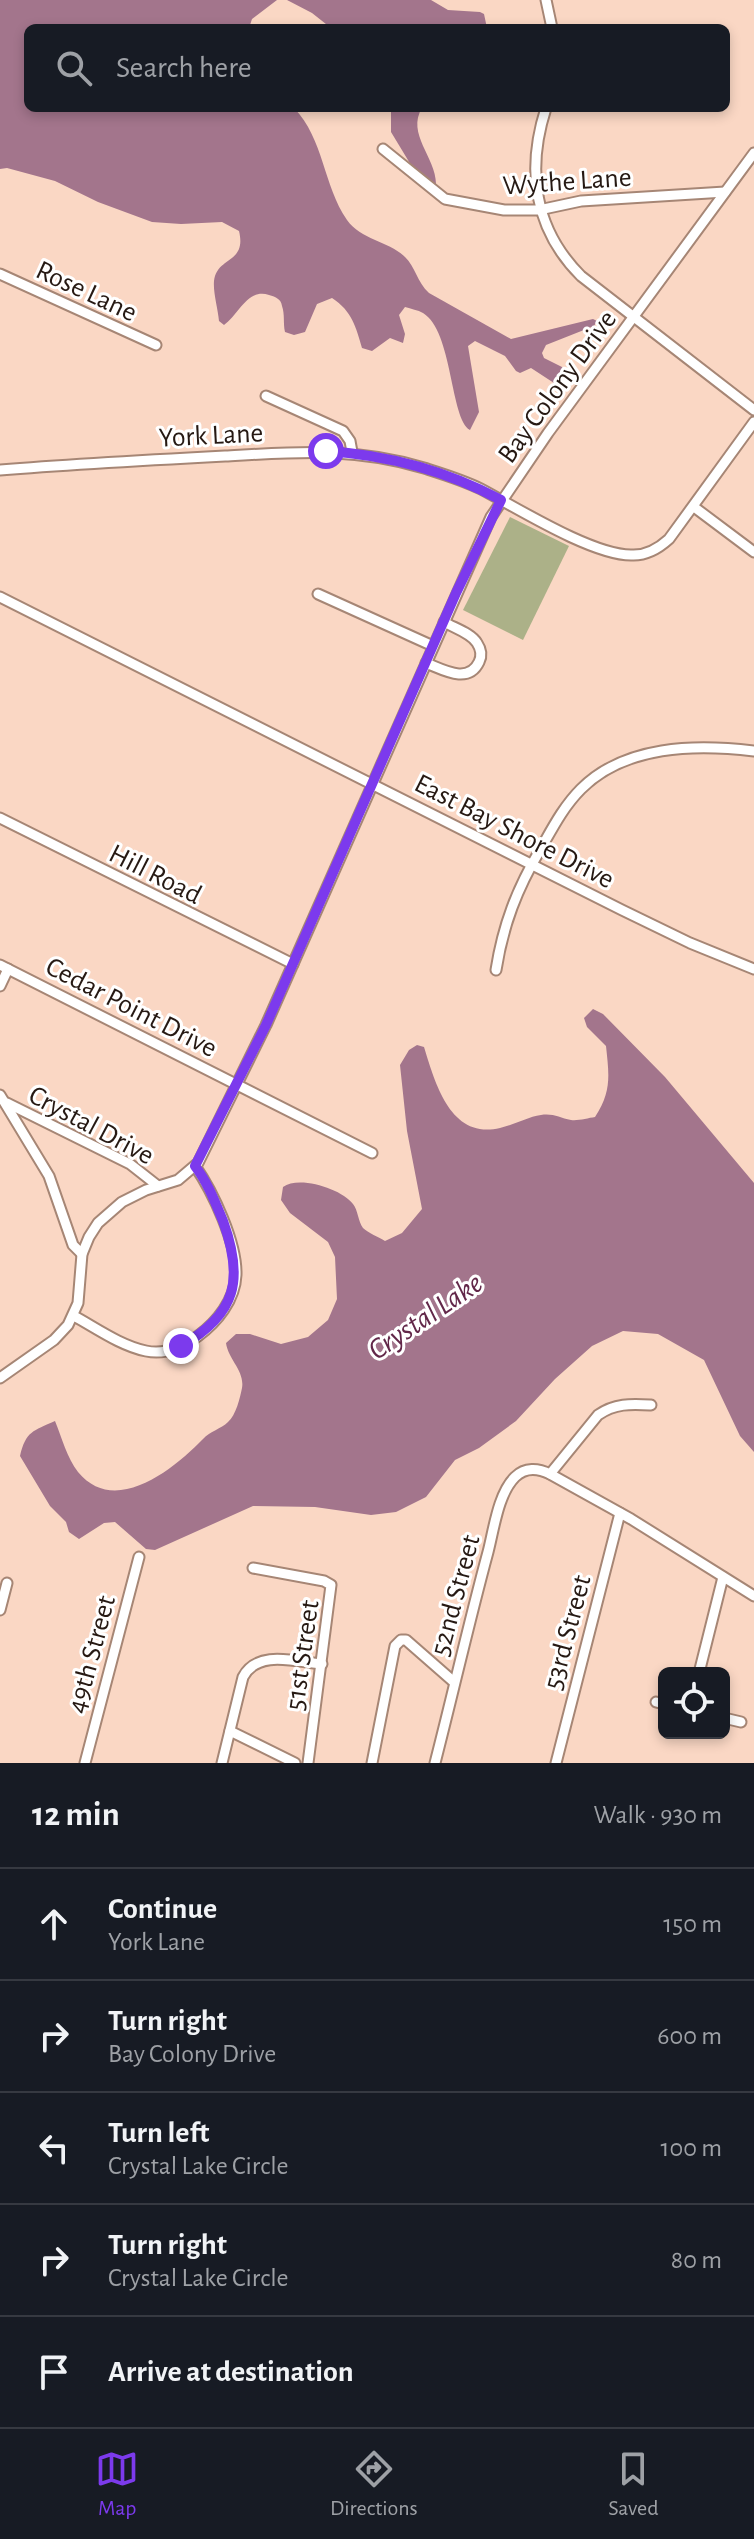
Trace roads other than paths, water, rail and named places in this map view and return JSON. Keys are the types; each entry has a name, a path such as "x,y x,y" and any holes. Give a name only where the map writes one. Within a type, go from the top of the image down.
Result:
{"street":[{"path":"546,0 551,24"},
{"path":"545,112 535,151 536,193 548,231 570,265 754,410"},
{"name":"Wythe Lane","path":"383,149 445,199 504,210 539,210 581,201 725,192"},
{"name":"Bay Colony Drive","path":"195,1166 293,964 501,500 754,153"},
{"name":"Rose Lane","path":"0,274 156,345"},
{"path":"266,396 343,431 350,441 352,452"},
{"name":"York Lane","path":"0,470 270,453 352,452 442,473 579,539 627,555 645,554 663,545 754,422"},
{"path":"694,507 754,552"},
{"path":"318,594 433,646"},
{"name":"East Bay Shore Drive","path":"0,597 676,936 754,969"},
{"path":"426,663 460,675 471,671 479,661 480,649 473,638 444,622"},
{"path":"496,970 508,914 532,863 570,800 596,776 613,765 663,751 754,751"},
{"name":"Hill Road","path":"0,818 293,964"},
{"path":"0,986 4,967"},
{"name":"Cedar Point Drive","path":"4,967 372,1153"},
{"path":"2,1099 48,1174 73,1245 82,1254"},
{"name":"Crystal Drive","path":"2,1099 130,1164 158,1186"},
{"path":"0,1378 54,1340 74,1316 80,1292 82,1254 93,1231 110,1211 133,1196 178,1180 195,1166 212,1194 229,1238 236,1275 228,1301 215,1321 181,1346 148,1352 74,1316"},
{"path":"651,1405 623,1404 598,1415 550,1474 620,1513 754,1596"},
{"name":"52nd Street","path":"435,1763 505,1496 513,1479 523,1471 536,1469 550,1474"},
{"name":"53rd Street","path":"556,1763 620,1513"},
{"name":"49th Street","path":"85,1763 139,1557"},
{"name":"51st Street","path":"253,1568 324,1581 331,1585 308,1763"},
{"path":"700,1667 723,1577"},
{"path":"0,1610 7,1583"},
{"path":"372,1763 395,1646 401,1640 406,1640 454,1682"},
{"path":"222,1763 243,1677 252,1665 270,1659 322,1664"},
{"path":"730,1719 741,1722"},
{"path":"230,1731 295,1763"}],"water":[{"path":"0,0 277,0 252,19 250,24 24,24 24,112 297,112 312,134 333,192 347,220 360,232 405,257 429,293 511,339 593,319 597,321 594,326 546,345 542,353 544,358 566,369 567,375 554,383 531,368 520,373 516,371 505,356 475,341 468,346 479,412 470,430 463,423 458,410 440,337 433,323 421,312 405,307 399,315 405,334 403,343 390,338 372,351 362,348 349,314 332,298 317,304 305,332 294,335 285,332 279,300 261,294 249,299 224,325 219,321 214,281 220,267 239,249 239,231 222,222 152,222 98,202 55,181 7,168 0,169"},
{"path":"287,0 431,0 448,10 480,12 484,14 486,24 326,24"},
{"path":"391,112 420,112 417,127 432,164 436,184 430,185 417,175 391,132"},
{"name":"Crystal Lake","path":"593,1009 603,1014 665,1077 754,1183 754,1452 740,1436 704,1360 658,1334 623,1331 592,1346 555,1379 516,1421 479,1448 455,1460 426,1497 396,1512 371,1515 315,1507 253,1506 155,1550 146,1549 115,1522 104,1523 79,1539 69,1532 66,1522 50,1506 20,1456 25,1441 32,1433 55,1421 74,1466 93,1485 109,1490 144,1484 231,1419 242,1382 226,1343 236,1334 250,1334 281,1344 308,1337 328,1320 337,1299 335,1257 328,1242 290,1213 281,1200 283,1187 299,1182 309,1183 340,1193 355,1206 363,1228 385,1241 402,1233 422,1209 407,1131 400,1065 409,1050 417,1045 424,1047 447,1105 469,1125 483,1129 500,1128 545,1115 574,1120 595,1117 607,1091 608,1074 606,1046 587,1027 584,1018"}]}
